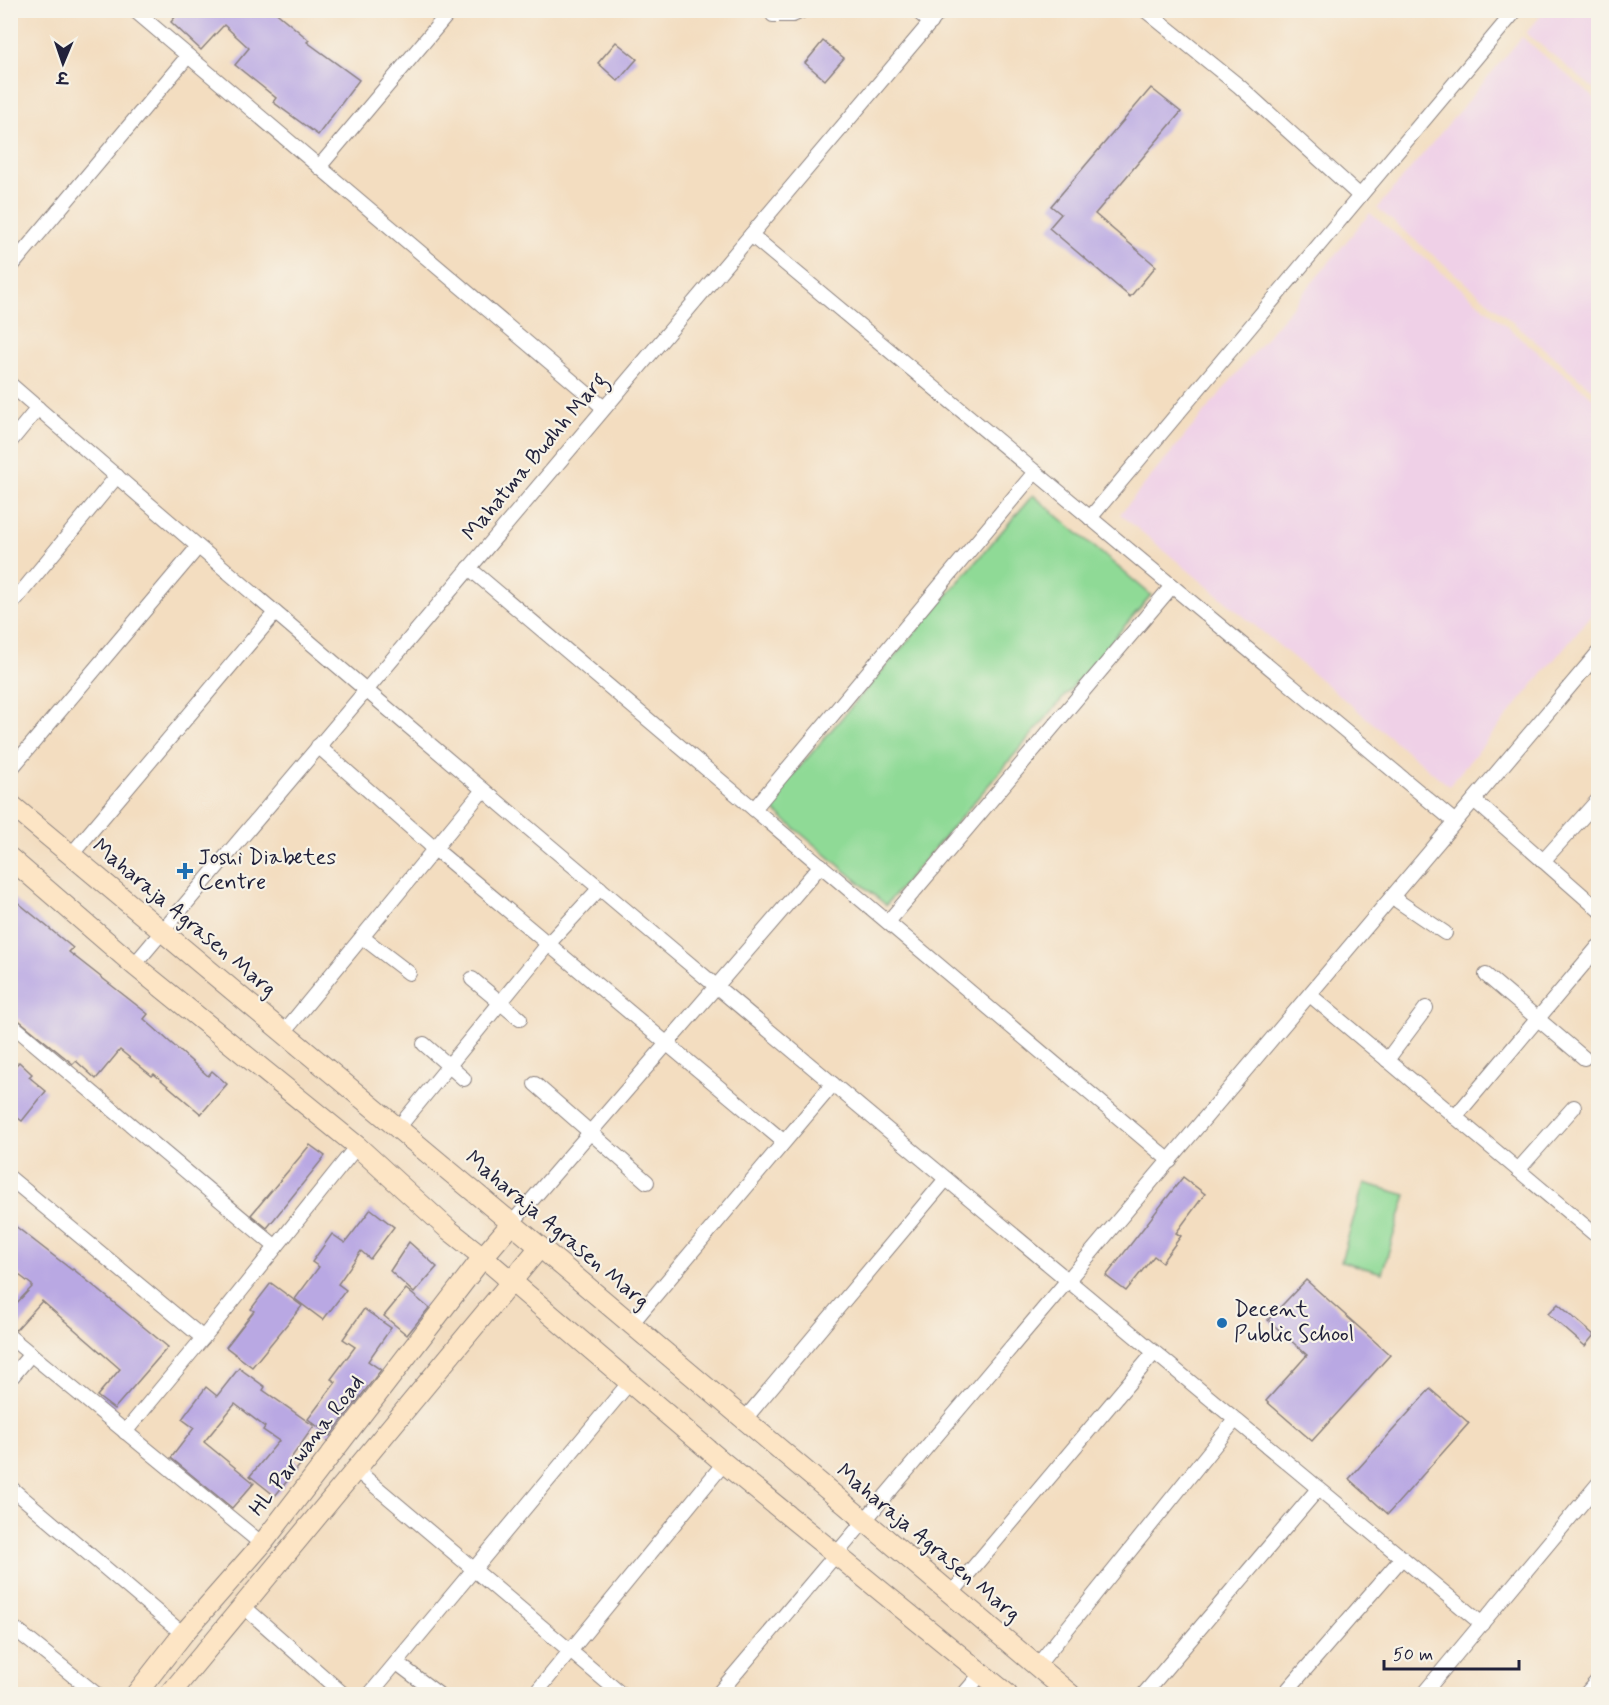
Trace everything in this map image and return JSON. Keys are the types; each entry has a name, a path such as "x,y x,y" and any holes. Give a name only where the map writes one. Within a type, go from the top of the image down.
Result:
{"street":[{"path":"134,10 604,408"},
{"path":"319,167 452,10"},
{"path":"773,15 794,15 804,10"},
{"path":"916,10 931,23"},
{"name":"Mahatma Budhh Marg","path":"134,965 941,10"},
{"path":"1145,10 1239,86 1360,196"},
{"path":"1090,518 1515,10"},
{"path":"10,268 188,56"},
{"path":"751,235 1455,822"},
{"path":"10,384 483,790 1154,1353 1482,1624"},
{"path":"10,442 38,408"},
{"path":"754,809 1035,472"},
{"path":"10,606 117,476"},
{"path":"10,770 198,547"},
{"path":"469,568 1170,1161"},
{"path":"888,922 1172,586"},
{"path":"71,855 275,613"},
{"path":"718,1695 1599,653"},
{"path":"318,746 435,849 783,1141"},
{"path":"284,1032 483,790"},
{"path":"1474,800 1599,909"},
{"path":"1543,861 1599,800"},
{"name":"Maharaja Agrasen Marg","path":"10,804 512,1223 1070,1695"},
{"path":"10,858 134,965 357,1146 449,1230 724,1463 1006,1695"},
{"path":"512,1223 821,865"},
{"path":"398,1128 549,943 600,888"},
{"path":"1392,897 1445,933"},
{"path":"362,937 409,973"},
{"path":"1455,1117 1599,947"},
{"path":"1486,975 1584,1058"},
{"path":"472,979 520,1019"},
{"path":"1310,995 1598,1237"},
{"path":"1387,1060 1426,1008"},
{"path":"10,1023 276,1247"},
{"path":"424,1044 464,1079"},
{"path":"535,1084 647,1182"},
{"path":"631,1324 833,1084"},
{"path":"1518,1170 1574,1107"},
{"path":"125,1432 357,1146"},
{"path":"10,1178 203,1338"},
{"path":"744,1420 946,1179"},
{"name":"HL Parwana Road","path":"136,1695 183,1634 262,1544 483,1257 512,1223"},
{"path":"170,1695 540,1247"},
{"path":"10,1337 262,1544"},
{"path":"951,1593 1154,1353"},
{"path":"10,1379 31,1354"},
{"path":"370,1695 472,1569 629,1383"},
{"path":"1037,1666 1235,1420"},
{"path":"535,1695 724,1463"},
{"path":"355,1469 621,1695"},
{"path":"1423,1695 1599,1484"},
{"path":"10,1487 183,1634"},
{"path":"1144,1695 1318,1489"},
{"path":"1284,1695 1401,1558"},
{"path":"243,1606 343,1695"},
{"path":"10,1625 96,1695"},
{"path":"397,1663 438,1695"},
{"path":"964,1695 981,1674"},
{"path":"1586,1695 1599,1680"}],"shaded area":[{"path":"1545,11 1598,11 1598,92 1526,33"},
{"path":"1522,37 1598,101 1598,394 1377,208"},
{"path":"1370,213 1598,402 1598,607 1449,786 1120,514"}],"green space":[{"path":"1033,495 1151,595 886,905 767,805"},
{"path":"1364,1183 1406,1195 1382,1273 1341,1261"}],"building":[{"path":"181,10 273,10 309,40 307,42 359,80 318,135 273,102 276,98 235,65 249,48 224,25 201,50 171,22"},
{"path":"823,41 844,58 825,80 805,63"},
{"path":"616,42 637,59 618,81 598,63"},
{"path":"1151,88 1181,112 1095,214 1156,266 1130,297 1049,228 1061,214 1051,206"},
{"path":"10,896 73,948 69,952 148,1014 144,1019 208,1076 212,1071 227,1084 201,1114 154,1074 152,1076 120,1050 96,1079 76,1061 73,1064 10,1013 10,959 16,952 10,948"},
{"path":"19,1062 32,1074 29,1077 46,1091 22,1121 10,1112 10,1071"},
{"path":"310,1145 325,1156 267,1228 251,1215"},
{"path":"1183,1177 1205,1194 1176,1233 1181,1236 1162,1262 1154,1256 1126,1291 1106,1276"},
{"path":"371,1209 394,1227 370,1259 361,1251 338,1284 346,1290 323,1320 295,1299 319,1267 312,1262 332,1234 345,1243"},
{"path":"10,1222 73,1269 168,1347 114,1409 97,1396 120,1369 42,1301 16,1330 10,1328 10,1310 32,1285 10,1268"},
{"path":"409,1242 437,1267 414,1293 390,1271"},
{"path":"1306,1280 1390,1355 1312,1441 1266,1401 1307,1355 1268,1320"},
{"path":"271,1283 302,1306 252,1367 226,1347 254,1311 251,1309"},
{"path":"406,1289 429,1308 407,1335 384,1316"},
{"path":"1558,1304 1594,1335 1585,1346 1548,1314"},
{"path":"364,1309 391,1328 368,1361 381,1370 330,1436 308,1419 336,1382 331,1379 355,1347 343,1339"},
{"path":"239,1368 265,1387 263,1390 314,1426 291,1458 300,1465 275,1496 250,1476 279,1441 263,1430 265,1427 235,1404 204,1442 254,1483 232,1508 171,1458 194,1428 182,1419 206,1387 217,1396"},
{"path":"1430,1389 1469,1423 1388,1514 1349,1479"}],"place":[{"name":"Joshi Diabetes Centre","path":"185,871"},
{"name":"Decent Public School","path":"1222,1323"}]}
